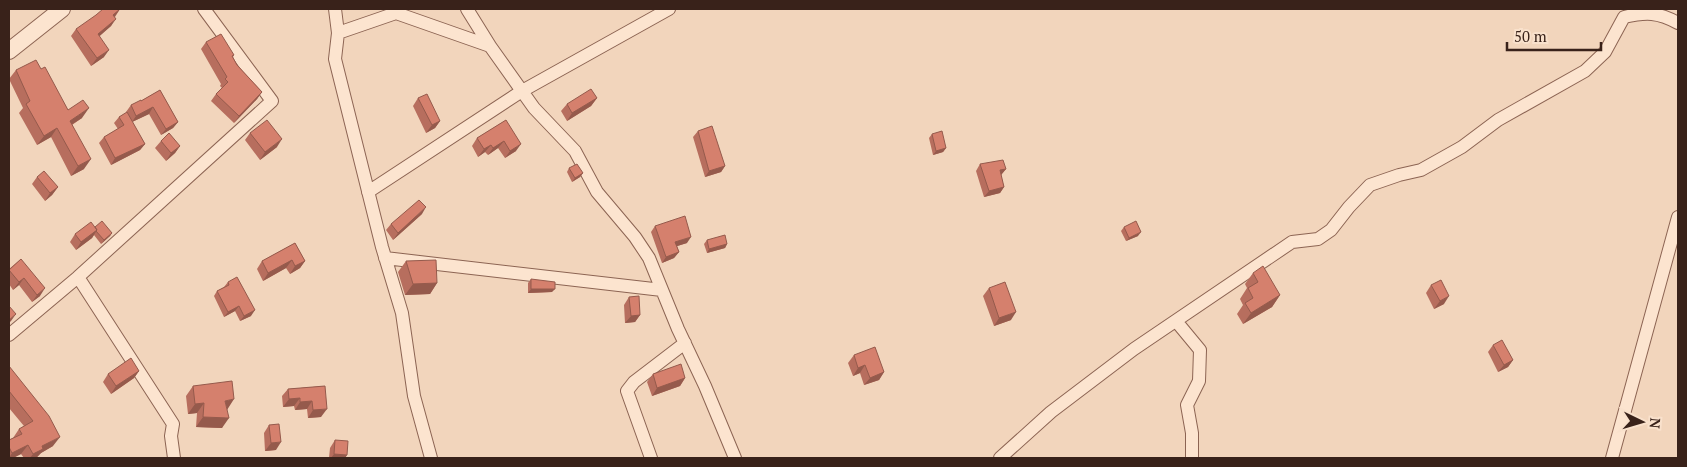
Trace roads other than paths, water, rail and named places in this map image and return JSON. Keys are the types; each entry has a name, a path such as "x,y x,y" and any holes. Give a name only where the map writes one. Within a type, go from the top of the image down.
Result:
{"street":[{"path":"9,51 62,9"},
{"path":"9,335 78,277 272,101 204,9"},
{"path":"335,9 338,33 335,59 368,192 402,313 414,396 431,458"},
{"path":"467,9 490,46 534,108 575,152 597,192 635,237 649,258 735,458"},
{"path":"368,192 522,91 669,9"},
{"path":"1000,458 1051,412 1134,349 1292,242 1318,239 1331,230 1370,185 1420,170 1462,147 1498,120 1585,71 1605,52 1624,17 1646,12 1665,16 1678,23"},
{"path":"338,33 396,13 490,46"},
{"path":"1612,458 1678,217"},
{"path":"386,258 662,290"},
{"path":"78,277 173,424 171,436 174,458"},
{"path":"1176,321 1200,350 1199,382 1187,405 1192,433 1192,458"},
{"path":"651,458 626,391 634,382 684,343"}]}
